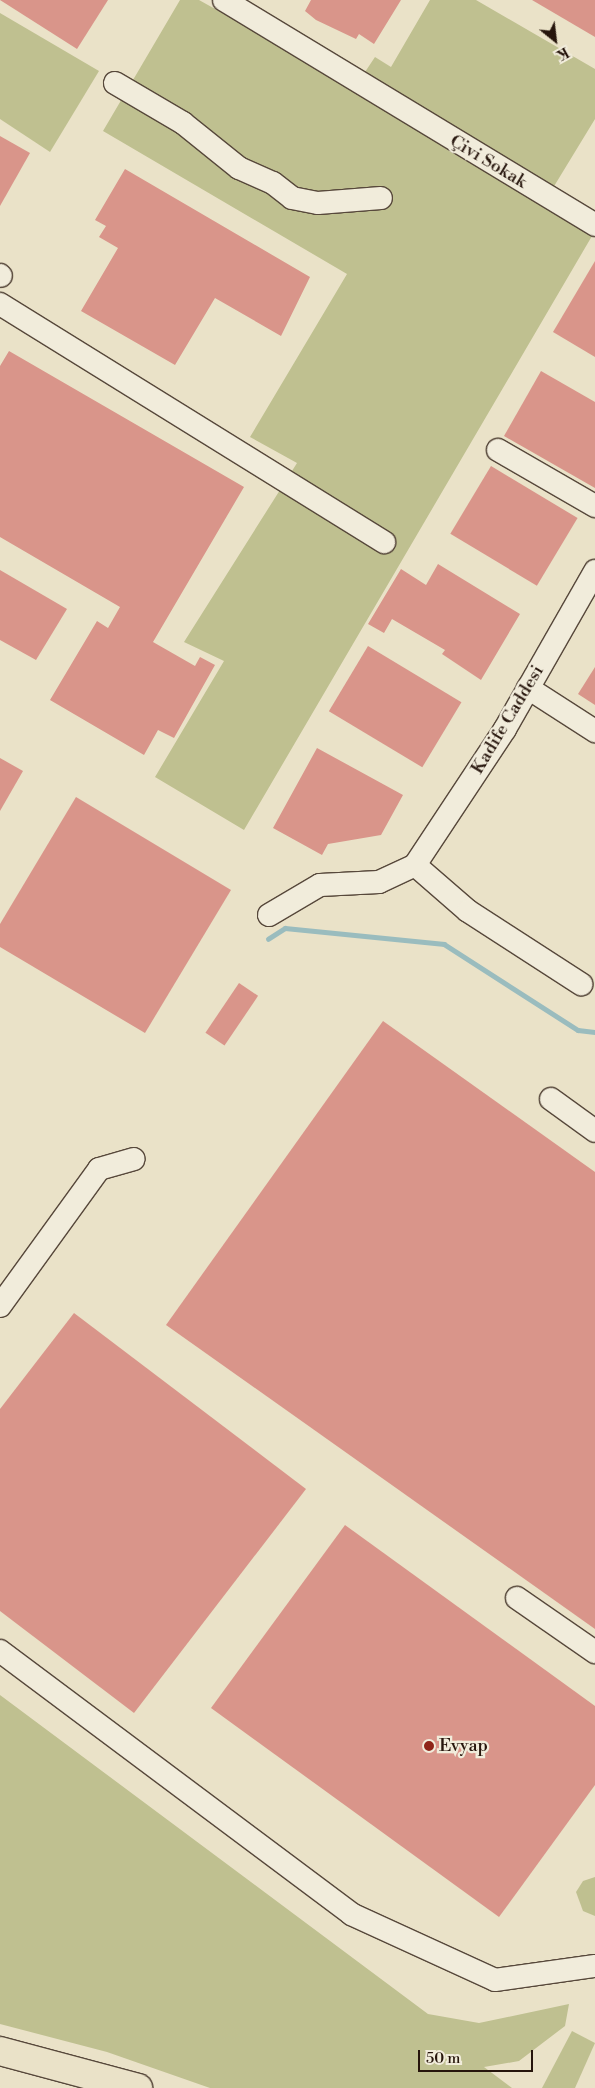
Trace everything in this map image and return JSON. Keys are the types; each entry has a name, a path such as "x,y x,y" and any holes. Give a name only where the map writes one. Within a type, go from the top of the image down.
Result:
{"main road":[{"path":"0,2051 138,2088"}],"street":[{"name":"Çivi Sokak","path":"224,0 381,98 595,225"},
{"path":"115,83 183,123 239,168 273,183 292,198 318,203 381,198"},
{"path":"0,304 384,542"},
{"path":"498,450 595,506"},
{"name":"Kadife Caddesi","path":"415,865 528,688 595,571"},
{"path":"528,688 595,731"},
{"path":"269,915 320,886 379,882 415,865 468,911 581,984"},
{"path":"551,1099 595,1131"},
{"path":"0,1306 99,1169 134,1159"},
{"path":"517,1598 595,1652"},
{"path":"0,1650 351,1914 495,1980 595,1966"}],"green space":[{"path":"180,0 199,0 355,87 375,57 391,67 430,0 476,0 595,69 595,119 542,206 592,236 244,830 155,777 224,661 184,642 297,463 250,437 347,274 103,131"},
{"path":"0,13 99,71 50,152 0,119"},
{"path":"0,1695 428,2014 479,2023 569,2004 565,2026 519,2061 484,2067 512,2088 210,2088 107,2052 0,2024"},
{"path":"595,1877 595,1916 583,1911 576,1892 583,1881"},
{"path":"572,2031 595,2043 575,2088 542,2088"}],"building":[{"path":"0,0 108,0 77,49"},
{"path":"311,0 401,0 374,44 359,34 356,39 316,20 305,11"},
{"path":"532,0 595,0 595,37"},
{"path":"0,136 30,153 0,206"},
{"path":"125,169 310,277 281,336 215,298 175,365 81,311 118,248 99,237 106,226 95,220"},
{"path":"595,261 595,357 553,332"},
{"path":"9,351 244,487 153,642 195,666 200,657 215,665 174,738 158,730 144,755 50,700 97,621 108,628 120,607 0,537 0,366"},
{"path":"541,371 595,402 595,488 504,436"},
{"path":"491,466 578,518 537,586 450,534"},
{"path":"438,564 520,614 481,680 442,654 445,650 392,619 384,633 368,624 401,569 426,585"},
{"path":"0,570 67,609 36,660 0,640"},
{"path":"368,646 461,702 422,767 329,711"},
{"path":"595,667 595,705 578,694"},
{"path":"317,748 403,795 381,835 328,844 322,855 273,828"},
{"path":"0,758 23,771 0,811"},
{"path":"76,797 231,890 145,1033 0,947 0,924"},
{"path":"239,983 258,996 225,1046 205,1033"},
{"path":"383,1021 595,1172 595,1629 166,1325"},
{"path":"74,1313 306,1489 134,1713 0,1611 0,1409"},
{"name":"Evyap","path":"345,1525 595,1706 595,1785 499,1917 211,1708"}],"waterway":[{"path":"268,939 285,928 444,944 578,1030 595,1032"}],"place":[{"name":"Evyap","path":"429,1746"}]}
